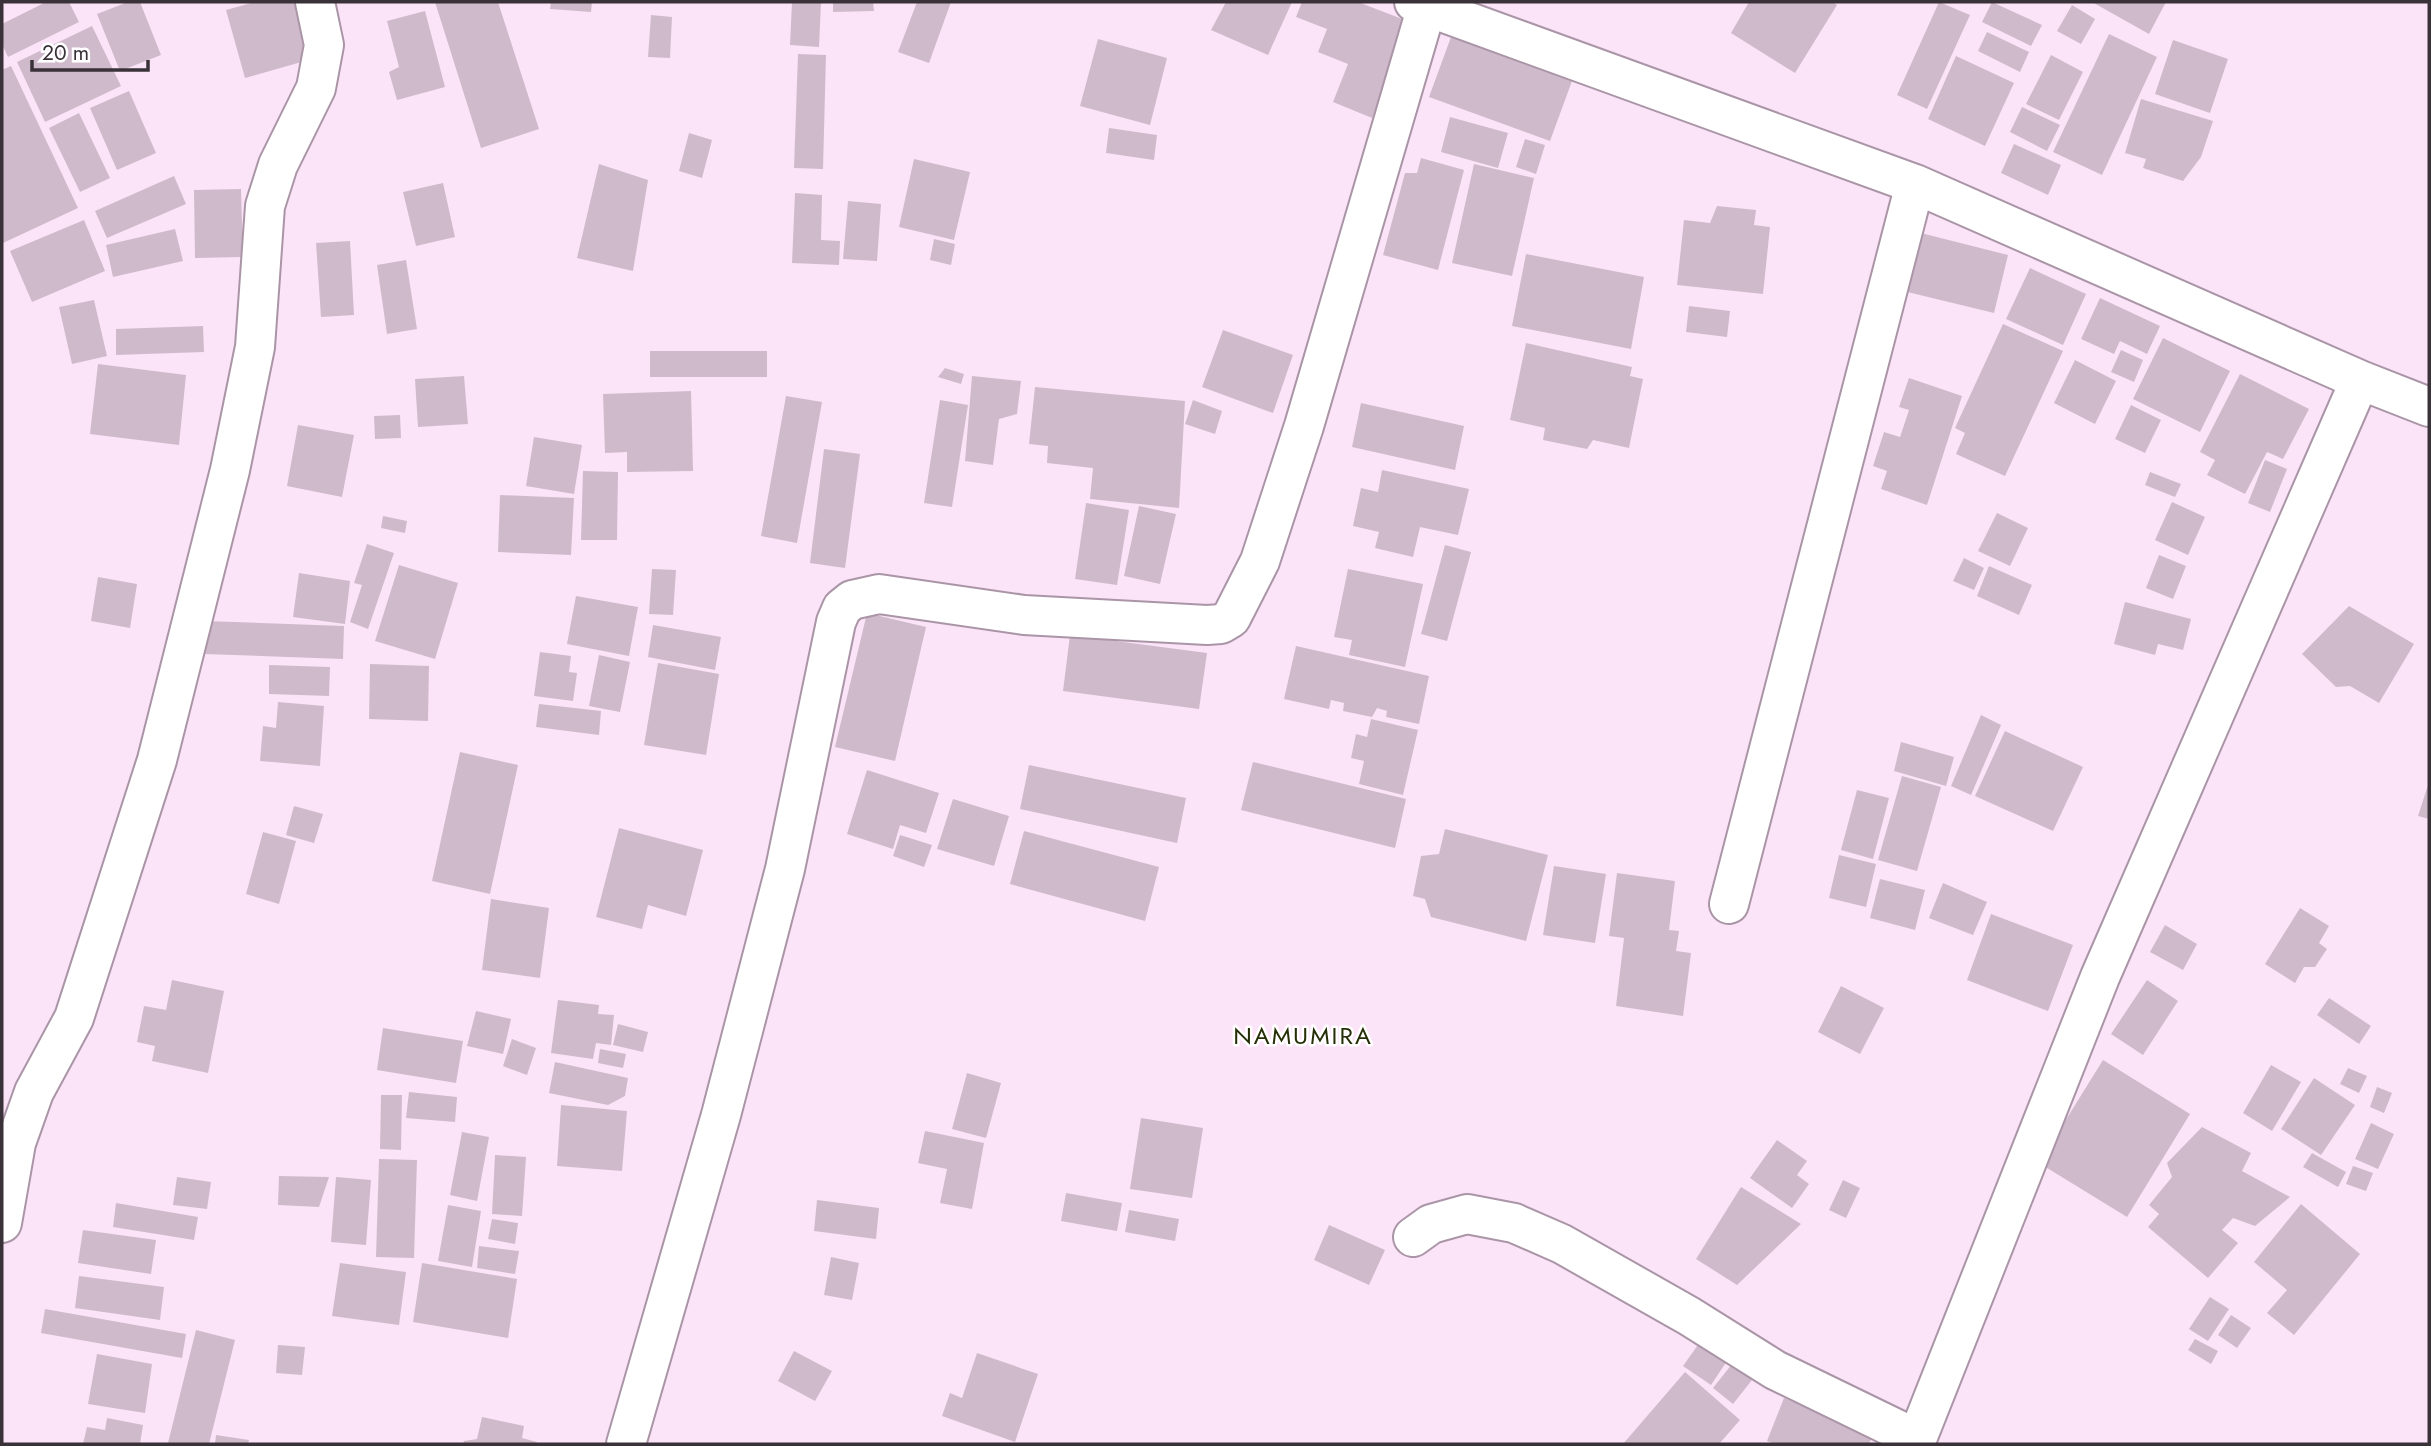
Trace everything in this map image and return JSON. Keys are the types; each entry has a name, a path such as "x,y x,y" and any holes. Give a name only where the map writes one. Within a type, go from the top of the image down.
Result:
{"street":[{"path":"2,1223 16,1143 34,1092 74,1018 157,760 230,470 255,347 265,206 278,165 316,88 324,45 315,2"},
{"path":"626,1444 721,1115 785,869 836,622 842,608 852,600 879,594 1024,615 1207,625 1221,624 1231,618 1260,561 1296,451 1420,4 1915,184 2360,380 2429,407"},
{"path":"1729,904 1915,184"},
{"path":"1413,1237 1431,1224 1467,1214 1514,1223 1562,1244 1689,1316 1775,1370 1916,1442 2100,976 2360,380"}],"building":[{"path":"46,2 69,2 79,22 8,57 2,44 2,24"},
{"path":"128,2 140,2 161,55 120,71 97,14"},
{"path":"255,2 296,2 312,59 245,78 226,10"},
{"path":"435,2 498,2 539,129 481,148"},
{"path":"551,2 592,2 591,12 550,9"},
{"path":"792,2 821,2 819,47 790,45"},
{"path":"833,2 873,2 874,11 833,12"},
{"path":"917,2 951,2 929,63 898,52"},
{"path":"1226,2 1292,2 1268,55 1211,30"},
{"path":"1302,2 1358,2 1410,22 1372,118 1333,102 1348,64 1318,52 1327,29 1296,17"},
{"path":"1749,2 1832,2 1837,5 1795,73 1731,33"},
{"path":"1939,2 1970,15 1927,109 1897,95"},
{"path":"1992,2 2042,25 2031,46 1982,22"},
{"path":"2092,2 2166,2 2149,34"},
{"path":"2072,5 2095,19 2081,44 2057,31"},
{"path":"425,11 445,87 397,100 389,72 399,67 387,21"},
{"path":"651,15 672,17 670,58 648,57"},
{"path":"92,26 121,86 45,122 17,62"},
{"path":"1987,32 2029,52 2020,72 1978,51"},
{"path":"2109,34 2157,57 2102,175 2053,152"},
{"path":"1451,37 1572,81 1550,141 1429,97"},
{"path":"1098,39 1167,58 1150,125 1080,106"},
{"path":"2173,40 2228,59 2210,113 2155,94"},
{"path":"798,54 826,55 823,169 794,168"},
{"path":"2051,55 2083,72 2059,120 2026,104"},
{"path":"1956,56 2014,83 1985,146 1928,119"},
{"path":"11,66 78,208 3,243 2,70"},
{"path":"129,91 156,153 117,170 90,108"},
{"path":"2141,99 2213,121 2201,157 2183,181 2143,168 2146,159 2125,153"},
{"path":"2022,107 2060,125 2047,151 2010,132"},
{"path":"79,113 110,178 80,192 49,128"},
{"path":"1450,117 1508,133 1498,168 1441,152"},
{"path":"1109,128 1157,135 1154,160 1106,153"},
{"path":"689,133 712,140 702,178 679,171"},
{"path":"1525,139 1545,145 1536,174 1516,167"},
{"path":"2014,144 2061,165 2048,195 2001,173"},
{"path":"1421,158 1464,170 1438,270 1383,255 1405,173 1417,173"},
{"path":"914,159 970,172 954,240 899,227"},
{"path":"599,164 648,180 633,271 577,258"},
{"path":"1474,164 1534,178 1512,276 1452,263"},
{"path":"174,176 186,204 107,238 95,211"},
{"path":"443,183 455,237 416,246 403,192"},
{"path":"241,189 243,257 195,258 194,190"},
{"path":"795,193 822,195 821,240 840,241 839,265 792,263"},
{"path":"848,201 881,204 877,261 843,259"},
{"path":"1717,206 1756,210 1754,225 1770,227 1763,294 1677,285 1684,220 1710,223"},
{"path":"84,220 105,271 32,302 10,251"},
{"path":"175,229 183,261 113,277 106,245"},
{"path":"1909,230 2008,255 1994,313 1895,289"},
{"path":"934,239 955,244 951,265 930,260"},
{"path":"350,241 354,315 321,317 316,243"},
{"path":"1526,254 1644,277 1631,349 1512,326"},
{"path":"406,260 417,329 387,334 377,265"},
{"path":"2030,268 2086,294 2063,345 2006,319"},
{"path":"2100,298 2160,326 2147,354 2120,341 2114,354 2081,339"},
{"path":"94,300 107,356 72,364 59,307"},
{"path":"1689,306 1730,311 1727,337 1686,332"},
{"path":"2003,324 2063,351 2005,476 1956,454 1965,433 1955,428"},
{"path":"203,326 204,352 116,355 116,329"},
{"path":"1223,330 1293,355 1273,413 1202,387"},
{"path":"2163,338 2230,371 2200,432 2133,399"},
{"path":"1526,343 1632,367 1630,376 1643,379 1629,448 1593,440 1587,449 1543,440 1545,428 1510,420"},
{"path":"2121,350 2143,360 2134,382 2111,372"},
{"path":"650,351 767,351 767,377 650,377"},
{"path":"2075,360 2116,381 2095,424 2054,403"},
{"path":"98,364 186,375 179,445 90,434"},
{"path":"945,368 964,374 961,384 938,377"},
{"path":"2240,374 2309,409 2283,459 2267,452 2245,494 2207,475 2215,460 2200,452"},
{"path":"464,376 468,424 418,427 415,379"},
{"path":"972,376 1021,381 1017,414 999,419 993,465 965,461"},
{"path":"1909,378 1962,396 1927,505 1881,489 1887,471 1873,466 1884,432 1900,437 1909,410 1899,407"},
{"path":"1035,387 1185,401 1179,508 1090,499 1093,468 1047,463 1048,446 1029,444"},
{"path":"691,391 693,471 627,472 627,452 605,453 603,394"},
{"path":"786,396 822,402 797,543 761,536"},
{"path":"940,400 968,405 952,507 924,503"},
{"path":"1193,400 1222,411 1215,434 1185,424"},
{"path":"1361,403 1464,426 1455,470 1352,447"},
{"path":"2131,405 2161,420 2145,453 2115,439"},
{"path":"400,415 401,438 375,439 374,416"},
{"path":"298,425 354,435 342,497 287,486"},
{"path":"534,437 582,445 574,494 526,486"},
{"path":"824,449 860,454 845,568 810,563"},
{"path":"2265,460 2287,469 2270,512 2248,503"},
{"path":"1382,470 1469,489 1458,535 1420,527 1413,557 1375,548 1379,532 1353,526 1361,488 1378,492"},
{"path":"583,471 618,472 617,540 581,540"},
{"path":"2150,472 2181,484 2175,497 2145,485"},
{"path":"500,495 574,498 571,555 498,552"},
{"path":"2172,502 2205,517 2188,555 2155,540"},
{"path":"1086,503 1129,510 1117,585 1075,579"},
{"path":"1139,506 1176,514 1160,584 1124,576"},
{"path":"1997,513 2028,528 2010,566 1978,551"},
{"path":"383,516 407,521 405,533 381,528"},
{"path":"367,544 394,553 368,629 350,622 362,585 354,583"},
{"path":"1445,545 1471,552 1447,641 1421,634"},
{"path":"2159,555 2186,566 2173,599 2146,588"},
{"path":"1964,558 1984,568 1974,590 1953,581"},
{"path":"399,565 458,583 435,659 375,641"},
{"path":"1989,566 2032,585 2019,615 1977,596"},
{"path":"652,569 676,570 673,615 649,614"},
{"path":"1348,569 1423,584 1405,667 1349,655 1352,640 1334,637"},
{"path":"299,573 350,581 345,624 293,617"},
{"path":"98,577 137,584 130,628 91,621"},
{"path":"576,596 638,607 629,656 567,644"},
{"path":"2125,602 2191,619 2183,650 2158,644 2155,655 2114,644"},
{"path":"2349,606 2414,644 2379,703 2350,686 2336,687 2302,654"},
{"path":"867,613 926,627 895,761 835,747"},
{"path":"205,621 344,626 343,659 204,654"},
{"path":"653,625 721,637 715,670 648,657"},
{"path":"1070,635 1207,653 1199,709 1063,691"},
{"path":"1296,646 1429,676 1419,724 1386,717 1387,711 1377,708 1372,717 1343,711 1344,703 1331,700 1329,709 1284,699"},
{"path":"540,652 571,656 569,672 577,673 573,701 534,696"},
{"path":"599,655 630,662 620,712 589,706"},
{"path":"658,663 719,674 706,755 644,745"},
{"path":"370,664 429,666 428,721 369,719"},
{"path":"269,665 330,667 329,696 269,694"},
{"path":"278,702 324,706 320,766 260,761 263,726 276,728"},
{"path":"539,704 601,711 599,735 536,727"},
{"path":"1981,715 2001,725 1971,795 1951,786"},
{"path":"1371,719 1418,730 1403,795 1359,784 1364,761 1351,758 1356,734 1367,737"},
{"path":"2005,731 2083,767 2053,831 1975,796"},
{"path":"1901,742 1954,757 1946,786 1894,771"},
{"path":"460,752 518,765 490,894 432,881"},
{"path":"1253,762 1406,799 1395,848 1241,810"},
{"path":"1029,765 1186,798 1177,843 1020,809"},
{"path":"867,770 939,793 926,833 900,825 893,849 847,834"},
{"path":"1902,776 1941,787 1917,871 1878,860"},
{"path":"2429,782 2429,819 2418,816"},
{"path":"1857,790 1889,798 1873,859 1841,850"},
{"path":"953,799 1009,816 994,866 937,849"},
{"path":"294,806 323,814 314,843 286,835"},
{"path":"619,828 703,850 686,916 648,905 642,929 596,917"},
{"path":"1445,829 1548,855 1526,941 1431,917 1425,899 1413,896 1421,856 1439,854"},
{"path":"1024,831 1159,867 1145,921 1010,884"},
{"path":"263,832 296,841 279,904 246,894"},
{"path":"900,835 932,845 924,867 893,856"},
{"path":"1839,855 1876,864 1866,907 1829,898"},
{"path":"1554,866 1606,874 1595,943 1543,935"},
{"path":"1617,873 1675,881 1669,930 1679,931 1676,951 1691,953 1683,1016 1616,1006 1624,938 1609,936"},
{"path":"1880,879 1925,890 1915,930 1870,918"},
{"path":"1943,883 1987,902 1973,935 1929,918"},
{"path":"491,899 549,908 540,978 482,970"},
{"path":"2300,908 2329,926 2319,943 2327,949 2315,967 2304,967 2295,983 2265,964"},
{"path":"1991,914 2073,945 2048,1011 1967,980"},
{"path":"2165,925 2197,944 2183,970 2150,952"},
{"path":"172,980 224,991 208,1073 152,1061 155,1046 137,1042 144,1006 166,1010"},
{"path":"2147,980 2178,1001 2143,1055 2111,1034"},
{"path":"1841,986 1884,1008 1860,1054 1818,1032"},
{"path":"2329,998 2371,1026 2359,1044 2317,1015"},
{"path":"558,1000 599,1005 598,1014 614,1015 611,1045 596,1043 593,1059 551,1053"},
{"path":"476,1011 511,1019 503,1054 467,1046"},
{"path":"618,1024 648,1032 643,1052 613,1045"},
{"path":"383,1028 463,1041 456,1083 377,1070"},
{"path":"512,1039 536,1048 527,1075 503,1066"},
{"path":"600,1049 626,1054 623,1068 598,1063"},
{"path":"2103,1060 2190,1114 2127,1217 2039,1163"},
{"path":"555,1062 628,1078 625,1096 608,1105 549,1093"},
{"path":"2271,1065 2301,1082 2272,1131 2243,1113"},
{"path":"2348,1068 2367,1076 2359,1093 2340,1084"},
{"path":"967,1073 1001,1083 986,1138 952,1129"},
{"path":"2314,1078 2355,1105 2321,1155 2281,1129"},
{"path":"2377,1087 2392,1093 2384,1113 2370,1107"},
{"path":"409,1092 457,1097 455,1122 406,1118"},
{"path":"381,1095 402,1095 401,1150 380,1149"},
{"path":"561,1105 627,1111 622,1171 557,1166"},
{"path":"1141,1118 1203,1128 1192,1198 1130,1189"},
{"path":"2371,1123 2394,1134 2378,1169 2355,1159"},
{"path":"2202,1127 2251,1153 2242,1171 2290,1197 2255,1226 2233,1218 2222,1230 2238,1243 2208,1278 2148,1227 2159,1214 2149,1205 2172,1177 2167,1163"},
{"path":"925,1131 984,1143 972,1209 940,1203 947,1169 918,1163"},
{"path":"462,1132 489,1137 477,1201 450,1195"},
{"path":"1777,1140 1807,1161 1797,1175 1809,1184 1792,1208 1750,1178"},
{"path":"2312,1153 2346,1172 2338,1187 2303,1167"},
{"path":"495,1155 526,1157 522,1216 492,1214"},
{"path":"379,1159 417,1160 414,1258 376,1257"},
{"path":"2353,1166 2373,1173 2366,1191 2346,1184"},
{"path":"279,1176 329,1177 319,1207 278,1205"},
{"path":"177,1177 211,1182 207,1209 173,1205"},
{"path":"336,1177 371,1180 366,1245 331,1242"},
{"path":"1843,1180 1860,1188 1846,1218 1829,1210"},
{"path":"1741,1187 1801,1224 1737,1285 1696,1259"},
{"path":"1066,1193 1122,1203 1117,1231 1061,1221"},
{"path":"817,1200 879,1208 876,1239 814,1231"},
{"path":"116,1203 198,1217 194,1240 113,1227"},
{"path":"2301,1204 2360,1254 2294,1335 2267,1313 2287,1290 2254,1262"},
{"path":"448,1205 481,1211 472,1267 438,1261"},
{"path":"1129,1210 1179,1219 1175,1241 1125,1232"},
{"path":"492,1219 518,1223 515,1244 488,1239"},
{"path":"1329,1225 1385,1250 1369,1285 1314,1260"},
{"path":"83,1230 156,1240 151,1274 78,1263"},
{"path":"479,1246 519,1251 515,1274 477,1268"},
{"path":"831,1257 859,1263 852,1300 824,1295"},
{"path":"340,1263 406,1272 399,1325 332,1316"},
{"path":"422,1263 517,1279 508,1338 413,1322"},
{"path":"79,1276 164,1287 160,1320 75,1308"},
{"path":"2210,1297 2229,1309 2208,1341 2189,1329"},
{"path":"45,1309 186,1334 182,1358 41,1333"},
{"path":"2231,1315 2251,1328 2237,1348 2218,1335"},
{"path":"196,1330 235,1340 209,1444 168,1443"},
{"path":"2195,1339 2218,1351 2211,1364 2188,1350"},
{"path":"1700,1342 1727,1361 1711,1385 1683,1366"},
{"path":"278,1345 305,1347 302,1375 276,1373"},
{"path":"794,1351 832,1371 815,1401 778,1381"},
{"path":"977,1353 1038,1374 1015,1442 942,1416 950,1393 962,1398"},
{"path":"97,1354 152,1364 145,1413 88,1404"},
{"path":"1732,1364 1752,1380 1733,1404 1713,1388"},
{"path":"1685,1372 1740,1420 1719,1444 1623,1444"},
{"path":"1784,1398 1873,1434 1869,1444 1775,1444 1767,1441"},
{"path":"482,1417 524,1426 522,1438 537,1442 463,1444 464,1441 477,1439"},
{"path":"107,1418 143,1425 140,1444 83,1444 87,1427 105,1430"},
{"path":"216,1435 249,1440 248,1444 215,1444"}],"district":[{"name":"NAMUMIRA","path":"1303,1036"}]}
